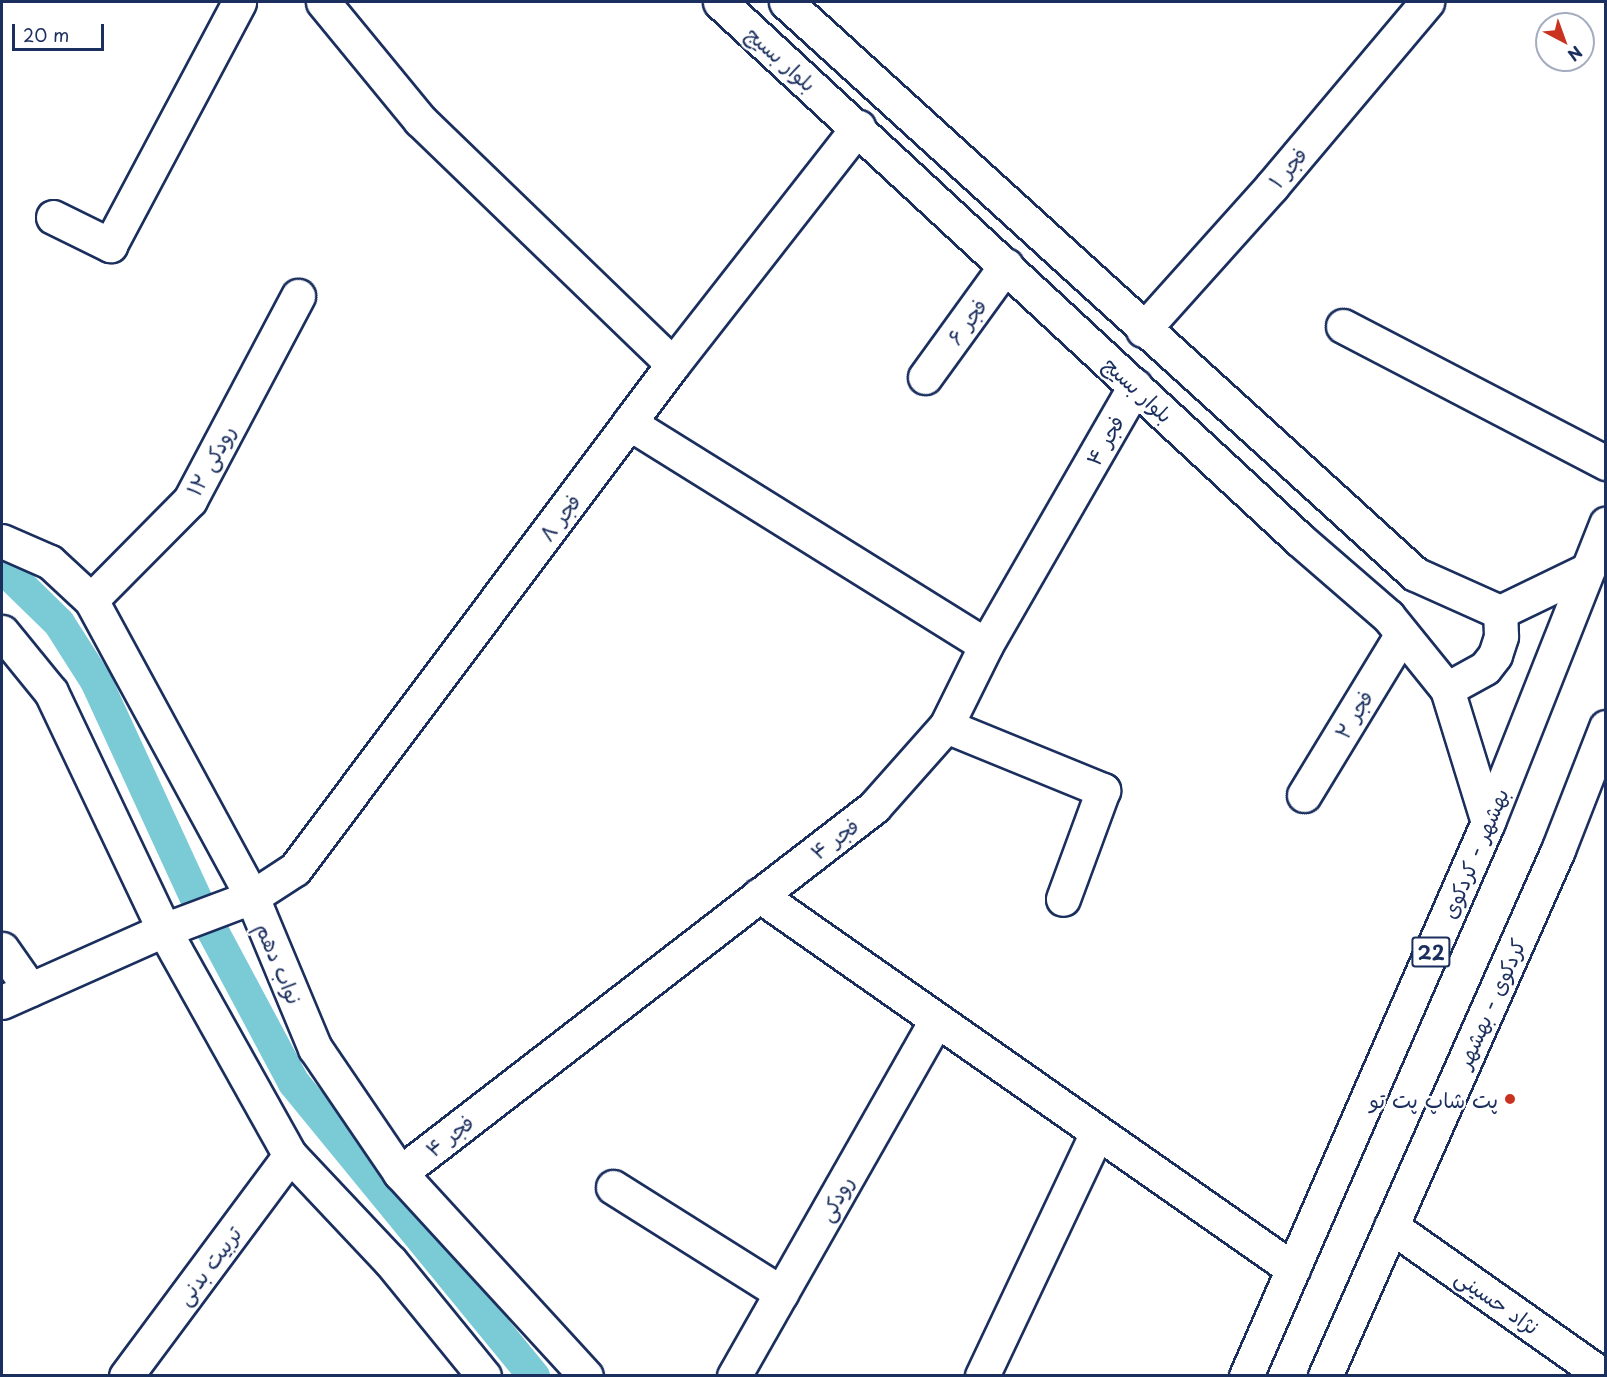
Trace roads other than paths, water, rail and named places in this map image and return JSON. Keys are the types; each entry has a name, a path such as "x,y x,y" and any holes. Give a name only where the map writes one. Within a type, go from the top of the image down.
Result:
{"main road":[{"path":"53,217 110,244 239,2"},
{"path":"323,2 420,120 673,364"},
{"name":"بلوار بسیج","path":"720,2 858,127 1299,539 1388,616 1447,689 1488,822"},
{"name":"بلوار بسیج","path":"786,2 1143,330 1415,574 1500,612"},
{"name":"فجر ۱","path":"1143,330 1272,186 1427,2"},
{"name":"فجر ۸","path":"16,995 164,930 252,897 295,869 673,364 858,127"},
{"name":"فجر ۶","path":"926,377 1006,265"},
{"name":"رودکی ۱۲","path":"91,600 190,500 298,296"},
{"path":"1343,326 1605,463"},
{"name":"فجر ۴","path":"400,1173 874,807 946,726 986,645 1135,386"},
{"path":"629,423 986,645"},
{"name":"بهشهر - کردکوی","path":"1246,1376 1488,822 1605,524"},
{"name":"نواب دهم","path":"2,542 50,562 91,600 252,897 315,1048 400,1173 586,1376"},
{"path":"1447,689 1485,668 1495,655 1501,636 1500,612 1587,570"},
{"path":"2,633 51,692 164,930 290,1155 391,1262 484,1376"},
{"name":"فجر ۲","path":"1305,795 1402,634"},
{"path":"946,726 1103,790 1063,899"},
{"name":"کردکوی - بهشهر","path":"1325,1376 1558,850 1605,728"},
{"path":"759,895 1293,1269"},
{"path":"2,949 16,995"},
{"name":"رودکی","path":"734,1376 936,1020"},
{"path":"982,1376 1097,1133"},
{"name":"تربیت بدنی","path":"126,1376 290,1155"},
{"path":"613,1187 781,1293"},
{"name":"نژاد حسینی","path":"1391,1226 1604,1376"}],"waterway":[{"path":"2,573 12,577 59,623 96,681 201,909 294,1083 534,1376"}],"place":[{"name":"پت شاپ پت تو","path":"1510,1099"}]}
